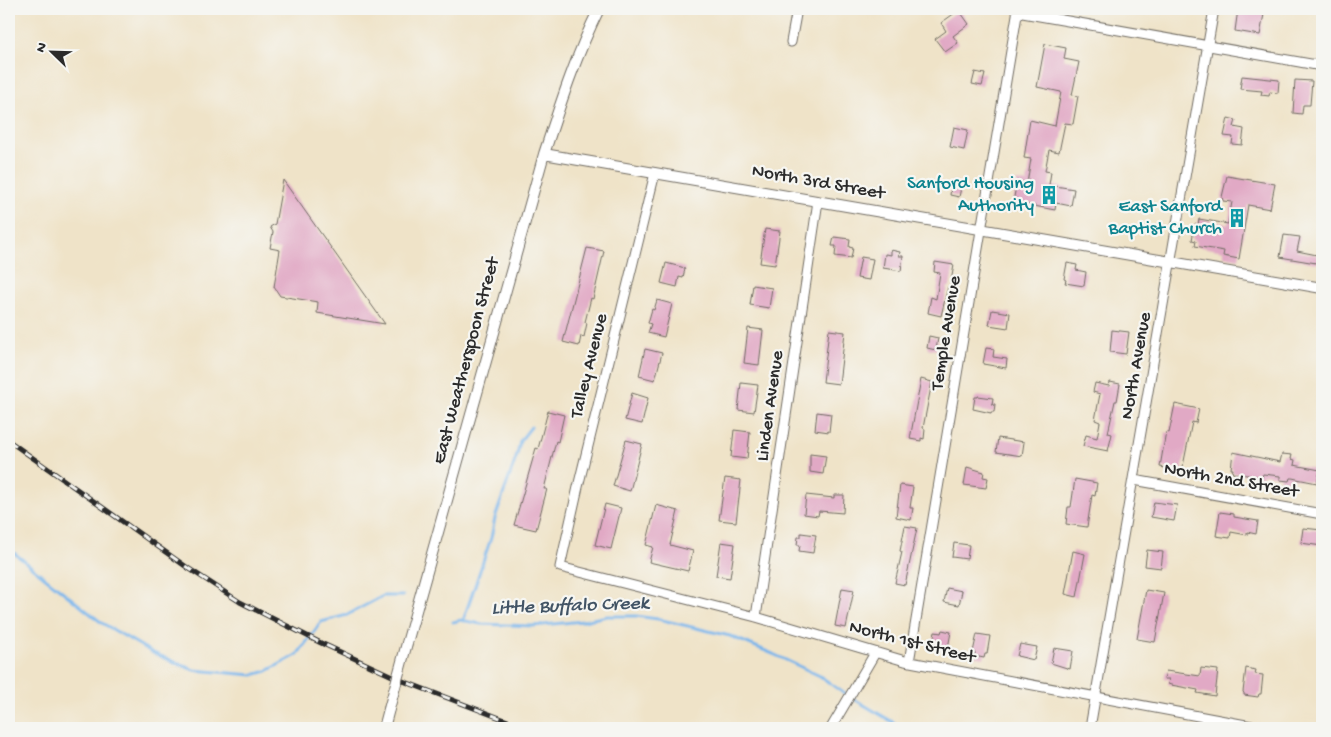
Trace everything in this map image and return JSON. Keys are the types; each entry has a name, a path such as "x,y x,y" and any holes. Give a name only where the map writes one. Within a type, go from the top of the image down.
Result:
{"street":[{"name":"East Weatherspoon Street","path":"384,728 544,154 587,32 598,9"},
{"path":"791,42 797,9"},
{"name":"North Avenue","path":"1090,728 1214,9"},
{"path":"1017,10 1208,47 1322,66"},
{"name":"Temple Avenue","path":"909,662 1017,10"},
{"name":"North 3rd Street","path":"544,154 1322,288"},
{"name":"Talley Avenue","path":"560,567 580,478 656,173"},
{"name":"Linden Avenue","path":"756,616 818,201"},
{"name":"North 2nd Street","path":"1134,480 1322,514"},
{"name":"North 1st Street","path":"560,567 756,616 909,662 1262,728"},
{"path":"831,728 853,693 874,653"}],"building":[{"path":"1238,9 1265,9 1260,35 1235,31"},
{"path":"959,10 969,24 953,36 958,43 945,52 935,39 946,31 941,23"},
{"path":"1045,44 1066,48 1064,59 1079,62 1072,95 1078,96 1073,124 1065,123 1059,152 1049,150 1045,171 1051,172 1049,185 1074,189 1071,206 1056,203 1055,210 1013,202 1017,181 1027,183 1031,159 1024,158 1030,120 1055,126 1061,92 1037,87"},
{"path":"975,72 985,74 982,86 972,84"},
{"path":"1242,76 1279,80 1278,93 1270,92 1269,96 1261,95 1262,91 1240,89"},
{"path":"1295,80 1312,81 1310,105 1303,105 1302,114 1293,113"},
{"path":"1228,118 1236,120 1234,127 1244,129 1242,145 1232,144 1233,137 1224,136"},
{"path":"954,127 968,130 964,150 950,147"},
{"name":"East Sanford Baptist Church","path":"1227,176 1275,184 1270,209 1248,205 1239,259 1223,256 1224,251 1195,246 1196,241 1192,240 1195,224 1198,225 1199,219 1228,224 1232,202 1223,201 1222,197"},
{"path":"283,180 385,324 317,313 318,302 280,296 274,287 280,250 270,248 273,232 270,227 275,224"},
{"path":"952,181 962,183 959,197 950,195"},
{"path":"765,229 780,231 775,265 760,263"},
{"path":"1284,235 1300,237 1297,251 1322,256 1322,264 1280,257"},
{"path":"834,237 850,239 849,247 853,248 851,258 835,256 836,246 832,246"},
{"path":"587,248 604,251 593,299 591,298 585,322 587,323 584,337 581,336 579,346 563,342"},
{"path":"891,250 900,252 899,256 903,256 901,271 883,268 885,254 891,255"},
{"path":"861,257 873,259 869,280 857,278"},
{"path":"935,262 954,265 950,287 948,287 941,316 928,313 931,297 936,299 940,273 934,272"},
{"path":"666,263 685,268 683,278 679,277 677,287 661,283"},
{"path":"1067,263 1077,265 1076,270 1086,272 1084,286 1065,283"},
{"path":"753,285 772,288 769,308 750,305"},
{"path":"657,300 672,304 664,337 648,333 651,324 648,323"},
{"path":"992,310 1010,313 1008,328 989,325"},
{"path":"748,328 763,330 759,365 744,363"},
{"path":"829,330 845,332 839,384 823,382"},
{"path":"1112,330 1129,332 1126,354 1110,352"},
{"path":"929,336 938,338 936,350 927,348"},
{"path":"986,348 994,349 993,357 1007,359 1006,368 983,364"},
{"path":"645,349 662,353 655,380 639,376"},
{"path":"921,379 932,382 923,428 925,429 924,439 921,438 921,441 910,439"},
{"path":"1110,382 1120,384 1108,433 1112,434 1108,451 1083,446 1086,435 1097,438 1100,422 1095,420 1100,394 1093,392 1095,383 1109,386"},
{"path":"741,383 758,385 754,412 738,410"},
{"path":"632,393 648,398 642,424 625,420"},
{"path":"975,397 993,398 992,404 995,404 994,412 973,409"},
{"path":"1175,404 1199,409 1196,423 1192,422 1182,471 1160,467 1166,432 1169,433"},
{"path":"548,411 564,415 544,489 547,489 536,530 514,525"},
{"path":"817,412 831,414 829,432 815,430"},
{"path":"734,430 750,432 747,459 731,457"},
{"path":"998,438 1024,442 1022,456 996,452"},
{"path":"626,440 642,444 630,491 613,486"},
{"path":"1233,452 1280,462 1282,454 1292,455 1291,459 1295,460 1294,465 1320,470 1317,483 1292,478 1289,481 1280,480 1280,476 1263,474 1262,477 1232,473"},
{"path":"810,454 826,456 823,474 810,472"},
{"path":"967,467 984,472 983,477 988,478 986,488 964,485"},
{"path":"725,478 741,480 736,522 719,520"},
{"path":"1075,479 1097,483 1095,496 1092,495 1087,527 1066,524 1068,507 1071,507"},
{"path":"900,485 913,487 910,508 913,508 911,520 896,517"},
{"path":"806,495 834,498 834,495 844,495 843,513 819,511 818,516 804,514"},
{"path":"1154,502 1177,505 1174,521 1151,517"},
{"path":"605,504 621,508 611,549 595,545"},
{"path":"656,505 678,511 670,545 693,551 688,571 649,562 653,547 646,545"},
{"path":"1220,512 1234,514 1234,517 1258,521 1256,534 1247,532 1247,535 1231,532 1230,538 1216,536"},
{"path":"905,526 917,528 905,585 895,583 902,552 900,551"},
{"path":"1303,528 1322,530 1322,546 1301,543"},
{"path":"801,533 816,535 813,553 799,551 800,545 797,545 798,537 801,537"},
{"path":"721,542 735,544 730,578 716,576"},
{"path":"954,543 969,545 967,559 952,557"},
{"path":"1147,550 1163,552 1161,568 1145,566"},
{"path":"1073,551 1085,554 1077,597 1065,594"},
{"path":"842,588 854,590 846,628 835,626"},
{"path":"947,588 962,591 959,605 944,602"},
{"path":"1146,590 1164,593 1155,642 1137,639"},
{"path":"942,630 951,632 948,648 944,647 944,651 935,649 936,646 932,646 935,632 941,633"},
{"path":"977,634 990,636 987,654 985,654 984,658 974,656 975,653 973,652"},
{"path":"1020,644 1037,647 1034,660 1017,656"},
{"path":"1054,648 1073,651 1070,669 1051,663"},
{"path":"1201,668 1218,670 1215,696 1197,693 1198,690 1168,684 1169,679 1164,679 1166,671 1200,676"},
{"path":"1246,668 1256,670 1255,674 1263,675 1261,694 1258,697 1244,695"}],"waterway":[{"path":"463,621 491,538 495,518 520,441 531,427"},
{"name":"Little Buffalo Creek","path":"9,549 102,623 153,653 194,670 253,675 267,671 297,655 321,622 347,615 383,596 403,596"},
{"name":"Little Buffalo Creek","path":"453,622 461,620 481,624 533,626 583,621 607,616 636,616 658,619 730,636 773,654 820,676 842,692 903,728"}],"railway":[{"path":"9,441 188,568 240,602 321,643 403,681 526,728"}],"place":[{"name":"Sanford Housing Authority","path":"1049,195"},
{"name":"East Sanford Baptist Church","path":"1237,218"}]}
